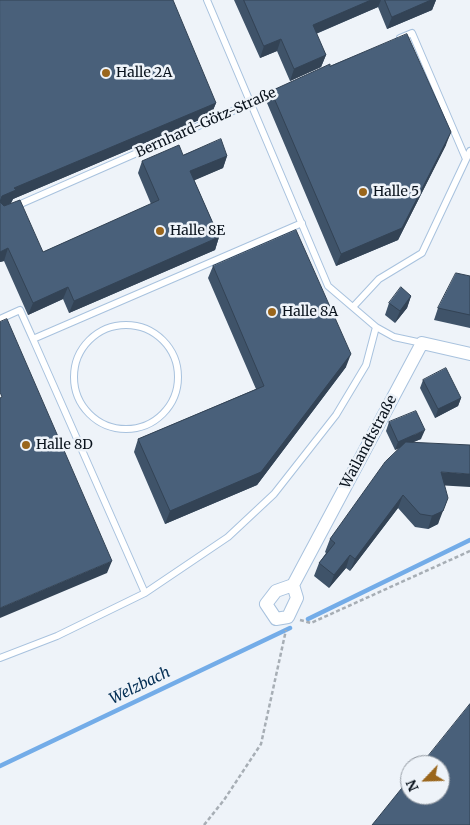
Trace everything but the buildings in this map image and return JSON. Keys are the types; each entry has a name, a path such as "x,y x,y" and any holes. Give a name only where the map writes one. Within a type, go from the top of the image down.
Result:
{"street":[{"path":"422,343 470,354"},
{"name":"Wailandtstraße","path":"288,617 297,598 293,585 422,343"},
{"path":"288,617 276,619 266,604 276,591 293,585"}],"lane":[{"path":"207,0 328,286 376,327 394,337 422,343"},
{"path":"394,41 412,33 466,159"},
{"name":"Bernhard-Götz-Straße","path":"0,213 286,88"},
{"path":"353,307 379,279 422,253 470,151"},
{"path":"33,339 302,223"},
{"path":"0,318 20,310 146,593"},
{"path":"133,325 159,336 177,363 176,396 156,422 122,431 95,421 78,400 73,373 83,346 106,328 133,325"},
{"path":"0,658 57,636 146,593 228,537 274,494 336,415 366,365 376,327"}],"path":[{"path":"288,617 311,623 470,551"},
{"path":"204,825 224,800 261,744 284,644"}],"waterway":[{"name":"Welzbach","path":"308,619 470,540"},
{"name":"Welzbach","path":"0,766 290,628"}],"place":[{"name":"Halle 2A","path":"106,73"},
{"name":"Halle 5","path":"363,192"},
{"name":"Halle 8E","path":"160,231"},
{"name":"Halle 8A","path":"272,312"},
{"name":"Halle 8D","path":"26,445"}]}
